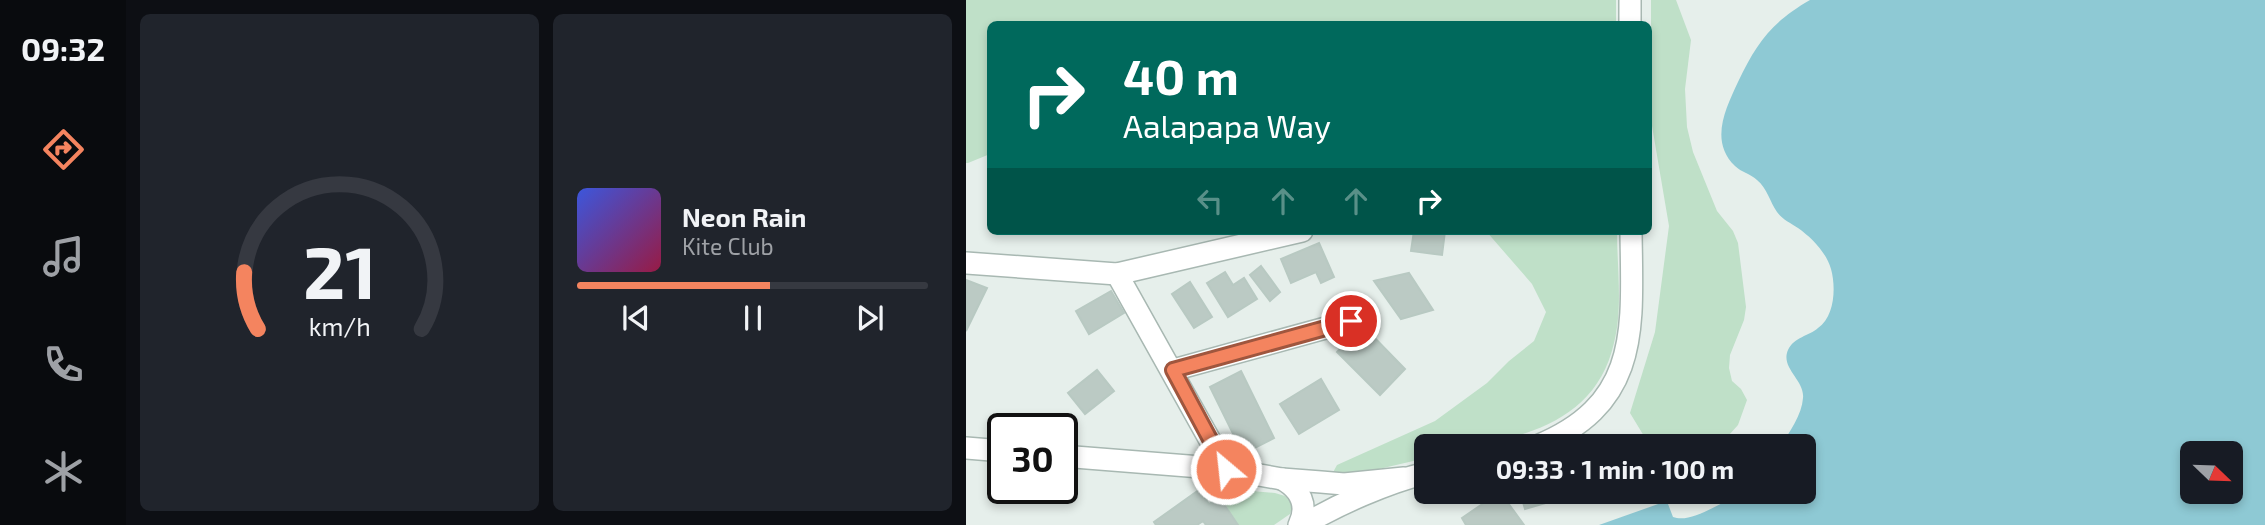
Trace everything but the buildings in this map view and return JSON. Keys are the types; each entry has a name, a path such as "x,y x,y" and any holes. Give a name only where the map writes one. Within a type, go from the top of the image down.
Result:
{"street":[{"path":"1630,0 1630,21"},
{"path":"966,263 1117,274 1285,235"},
{"path":"1562,434 1596,408 1616,379 1623,362 1631,328 1631,235"},
{"path":"1117,274 1226,469"},
{"path":"1173,370 1351,321"},
{"path":"966,448 987,450"},
{"path":"1078,457 1226,469 1282,479 1344,484 1414,476"},
{"path":"1301,525 1405,478"},
{"path":"1282,479 1301,496 1301,525"}],"green space":[{"path":"966,0 1616,0 1616,21 987,21 987,155 966,163"},
{"path":"1651,0 1676,0 1691,40 1685,89 1687,127 1693,152 1717,211 1733,231 1738,243 1746,307 1744,320 1730,355 1729,368 1732,381 1741,389 1747,400 1738,425 1730,434 1643,434 1630,413 1655,332 1669,226 1652,126"},
{"path":"1489,235 1617,235 1619,302 1614,343 1599,380 1575,408 1543,427 1522,434 1414,434 1414,461 1362,473 1331,476 1337,465 1435,421 1487,383 1534,341 1546,312 1532,284"},
{"path":"1216,488 1275,493 1285,496 1293,504 1290,514 1274,525 1237,525"}],"water":[{"path":"1810,0 2265,0 2265,525 1599,525 1658,504 1668,504 1673,517 1681,518 1691,517 1720,504 1816,504 1816,434 1788,434 1798,417 1803,392 1786,356 1794,342 1818,328 1828,316 1834,292 1831,269 1826,257 1813,241 1779,214 1760,183 1735,166 1727,156 1721,135 1725,113 1752,55 1767,34 1785,16"}],"route":[{"path":"1226,469 1173,370 1351,321"}]}
